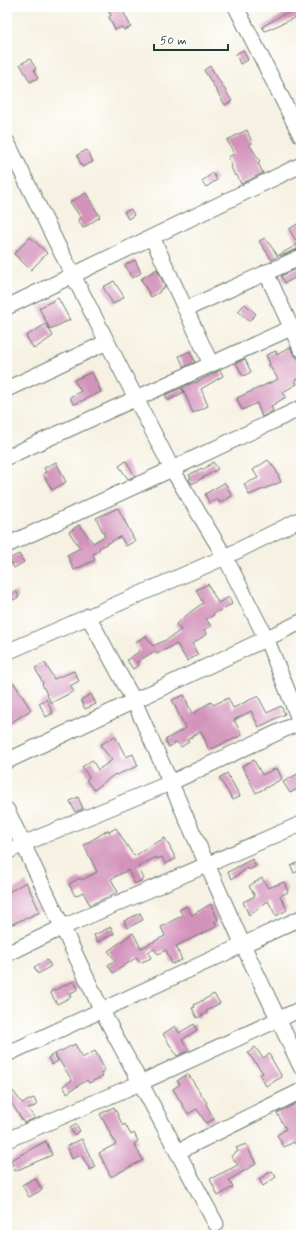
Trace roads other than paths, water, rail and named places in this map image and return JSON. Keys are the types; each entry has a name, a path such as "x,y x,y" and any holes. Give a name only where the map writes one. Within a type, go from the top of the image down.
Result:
{"street":[{"path":"236,7 301,136"},
{"path":"7,142 172,469 225,557 266,638 301,723 170,783 7,852"},
{"path":"7,306 301,165"},
{"path":"152,237 211,364"},
{"path":"186,308 301,257"},
{"path":"266,272 301,349"},
{"path":"7,457 291,328"},
{"path":"7,389 107,342"},
{"path":"7,545 301,408"},
{"path":"7,652 225,557 301,519"},
{"path":"88,616 134,701 243,945 301,1067"},
{"path":"7,761 301,622"},
{"path":"7,810 102,1011 216,1224"},
{"path":"7,954 62,927 301,824"},
{"path":"7,1054 301,918"},
{"path":"7,1140 140,1083 301,1009"},
{"path":"177,1152 301,1091"}]}
